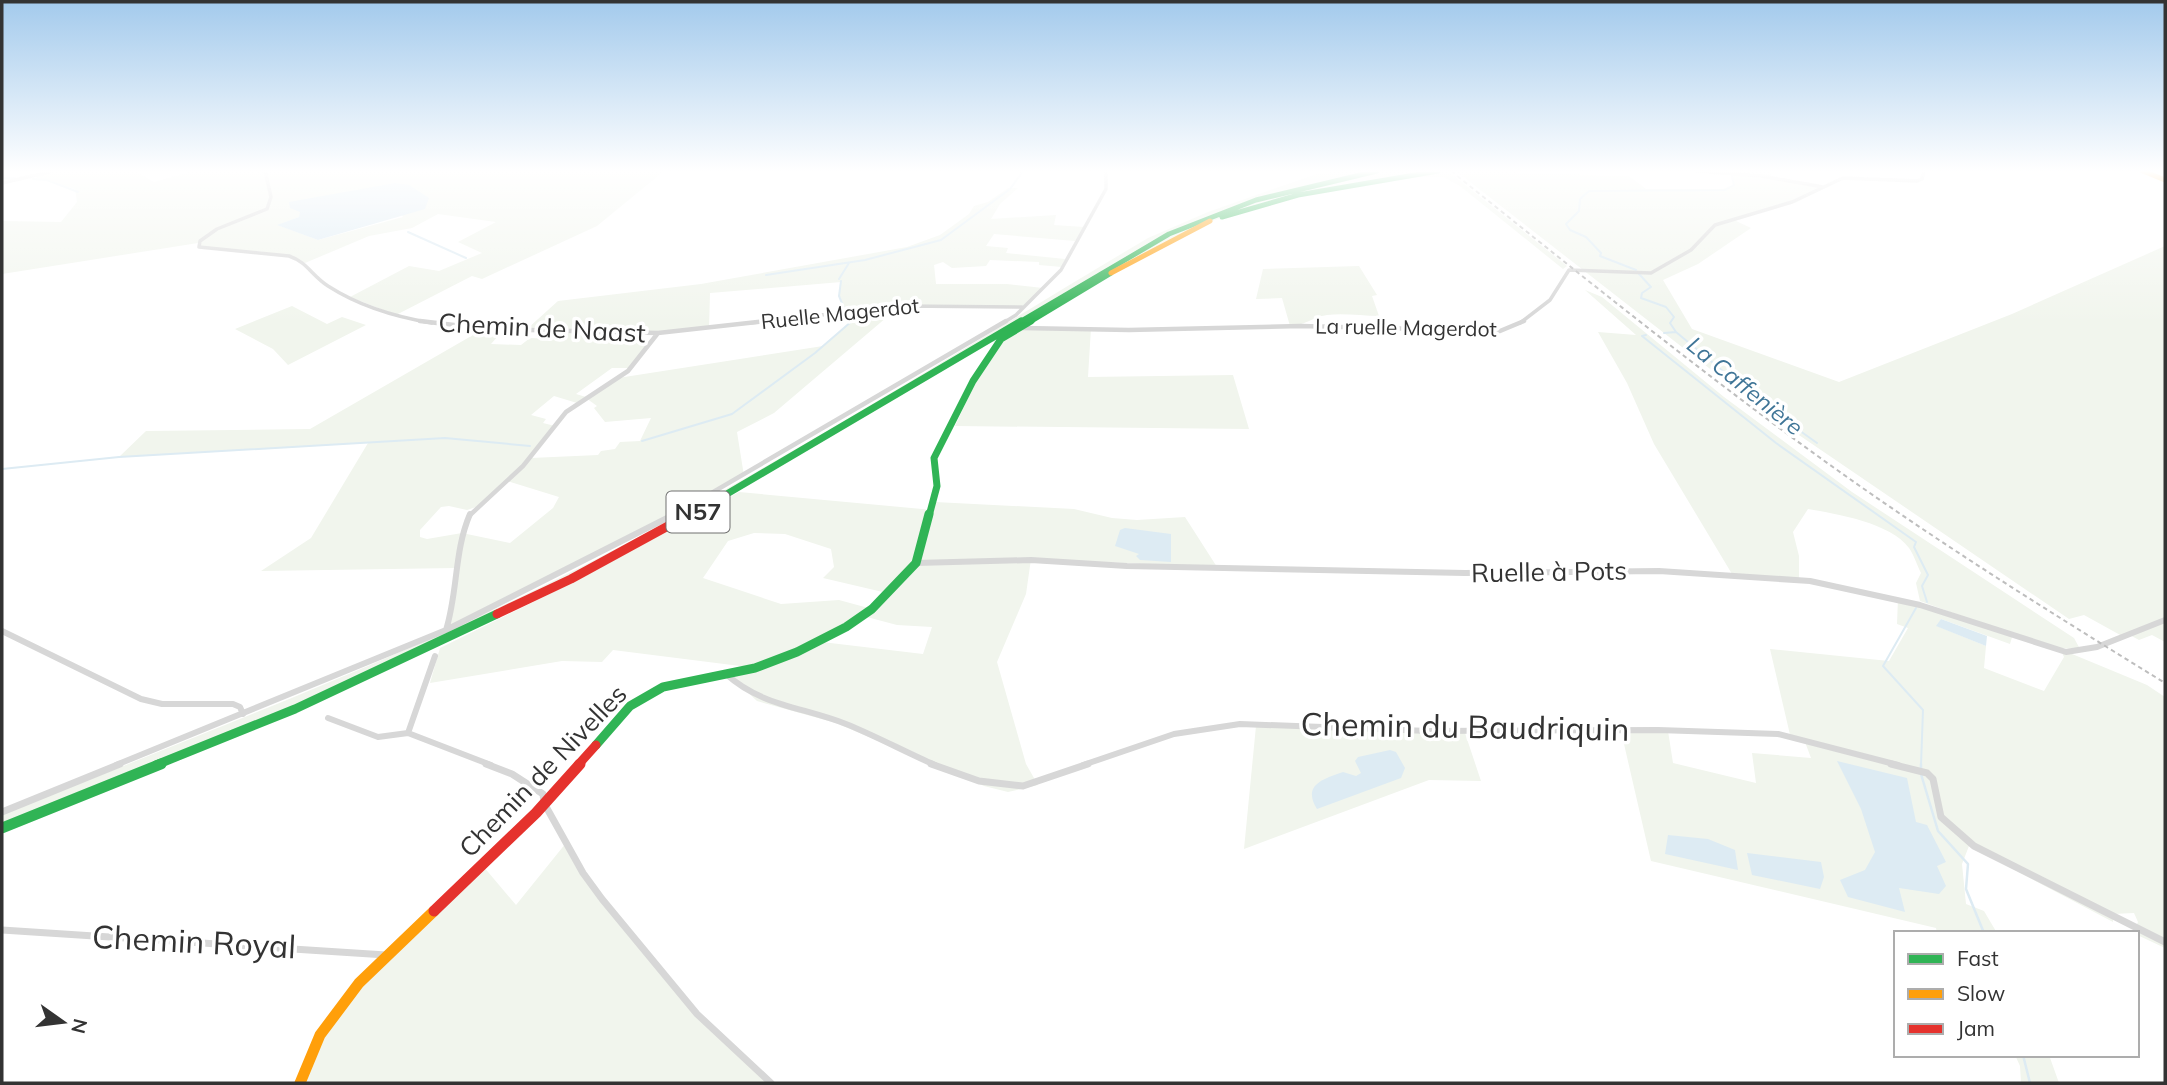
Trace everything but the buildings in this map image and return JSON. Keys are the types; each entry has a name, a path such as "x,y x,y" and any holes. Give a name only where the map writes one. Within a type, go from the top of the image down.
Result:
{"main road":[{"name":"N57","path":"2,828 306,704 571,579 708,506 1169,234 1201,222"},
{"name":"Chemin de Nivelles","path":"300,1083 320,1035 337,1008 387,955 544,803 630,706 663,687 776,661 846,627 872,609 916,563 936,486 934,458 973,381 1001,340 1133,260 1211,222"}],"street":[{"name":"Chemin de Naast","path":"237,222 210,233 200,241 199,247 285,255 305,263 320,281 363,304 424,321 513,329 658,333"},
{"path":"2,813 446,630 683,511 1004,321 1061,270 1087,222"},
{"name":"La ruelle Magerdot","path":"1020,328 1137,330 1301,326 1495,332 1508,329 1533,315 1562,285 1569,270 1636,274 1659,271 1683,256 1715,225 1727,222"},
{"name":"Ruelle Magerdot","path":"658,333 907,306 1022,307"},
{"name":"Chemin de Naast","path":"446,630 453,607 463,533 471,512 523,466 566,412 636,363 658,333"},
{"name":"Ruelle à Pots","path":"916,563 1031,560 1127,566 1465,573 1658,571 1804,580 1920,605 2066,652 2097,647 2165,620"},
{"path":"2,632 141,699 162,704 233,704 240,707 243,714"},
{"path":"408,733 435,656"},
{"name":"Chemin du Baudriquin","path":"726,674 742,689 771,704 838,721 929,761 982,781 1010,787 1023,786 1174,734 1240,724 1429,731 1658,730 1778,734 1920,770 1933,779 1941,817 1974,846 2165,942"},
{"path":"328,718 378,737 408,733 522,778 543,794 544,803 583,873 603,899 697,1014 771,1083"},
{"name":"Chemin Royal","path":"2,930 387,955"}],"shaded area":[{"path":"2,222 287,222 278,225 318,240 386,222 424,222 412,228 369,236 305,263 279,254 199,247 198,243 2,274"},
{"path":"286,222 381,222 318,240 277,225"},
{"path":"493,222 602,222 482,279 472,276 396,315 350,297 409,266 439,271 482,253 458,242 496,222"},
{"path":"958,222 1055,222 1054,225 1084,227 1075,241 994,234 986,246 1008,248 1006,253 1065,259 1062,267 1039,265 1039,262 990,260 986,266 952,268 943,262 934,265 936,284 1007,284 1043,288 1022,307 900,306 774,413 737,432 744,476 446,630 456,568 261,571 311,538 368,443 119,457 146,431 310,429 473,335 498,336 491,344 521,345 530,338 556,339 563,331 527,329 558,301 701,284 907,247 940,235","holes":["841,282 839,296 845,312 851,312 854,318 823,346 618,378 586,397 576,394 612,368 632,368 652,343 605,340 611,332 666,333 709,329 710,293","554,396 577,403 586,398 597,406 594,408 605,422 651,418 640,441 620,442 615,449 601,451 598,455 531,458 555,426 543,423 546,419 531,415","507,481 559,497 553,508 510,543 462,533 427,539 420,537 420,530 441,507 467,510 476,507"]},
{"path":"1186,222 1197,222 1155,239 738,486 579,572 450,635 261,720 2,824 2,815 368,666 583,566 798,448 1148,238"},
{"path":"1211,222 1189,230 996,342 989,342 1161,240"},
{"path":"1504,222 1511,222 1567,266 1563,269"},
{"path":"1521,222 1737,222 1751,228 1698,264 1663,280 1692,329 1839,382 2012,314 2165,246 2165,642 2152,635 2139,640 2128,634 2122,636 2084,615 2069,619 1768,414"},
{"path":"1359,266 1377,295 1372,296 1379,316 1327,315 1290,326 1282,298 1256,299 1263,269"},
{"path":"1585,290 1602,297 1724,397 1852,492 2074,638 2080,649 2058,648 2013,634 2010,644 1941,619 1937,626 1986,646 1984,668 2044,691 2064,657 2060,649 2147,685 2165,697 2165,948 2139,936 2139,931 2134,931 2138,922 2134,913 2113,914 2113,922 1969,846 1962,864 1966,904 1984,911 1996,931 1937,931 1936,928 1651,861 1621,731 1668,731 1673,763 1756,783 1752,753 1811,758 1805,742 1791,739 1770,649 1889,661 1908,628 1897,624 1898,598 2006,632 1920,601 1916,583 1921,573 1911,551 1901,539 1877,526 1833,514 1808,509 1793,532 1799,556 1799,578 1732,574 1654,444 1627,383 1598,332 1636,335"},
{"path":"292,306 327,324 342,317 366,325 288,365 273,349 235,329"},
{"path":"1025,327 1091,328 1088,377 1233,375 1249,429 955,426 976,381 1002,343"},
{"path":"739,492 933,510 935,502 1074,509 1112,518 1137,520 1185,517 1217,567 1031,559 1026,594 997,662 1026,764 1038,785 1008,792 984,786 836,723 757,701 728,674 748,667 613,650 602,662 562,661 430,683 440,648 574,582","holes":["754,533 785,534 831,549 834,567 823,578 887,593 872,609 839,600 781,604 703,578 728,541","863,616 897,625 932,627 923,654 822,642"]},
{"path":"1125,528 1171,534 1171,562 1140,560 1136,556 1139,554 1115,546 1120,530"},
{"path":"1941,619 1987,636 1986,646 1936,626"},
{"path":"1256,726 1465,733 1481,781 1429,780 1244,849"},
{"path":"1390,750 1396,752 1405,768 1401,778 1317,809 1312,794 1317,784 1343,772 1356,776 1361,773 1355,761 1358,757"},
{"path":"1837,761 1907,778 1916,822 1927,825 1946,862 1937,866 1946,886 1939,894 1899,888 1905,912 1848,897 1840,880 1865,870 1875,852 1861,809"},
{"path":"1668,835 1708,839 1735,850 1738,870 1665,854"},
{"path":"566,843 570,854 697,1014 770,1083 300,1083 337,1008 483,866 516,905"},
{"path":"1747,853 1821,862 1824,877 1820,889 1752,875"},
{"path":"2016,1057 2050,1057 2059,1083 2021,1083 2020,1066"}],"waterway":[{"path":"766,275 865,260 941,240 966,222"},
{"name":"La Caffenière","path":"1568,222 1566,224 1570,230 1586,237 1601,253 1600,256 1636,270"},
{"path":"408,232 466,258"},
{"path":"839,279 849,263"},
{"name":"La Caffenière","path":"1639,274 1651,287 1642,293 1641,298 1666,307 1674,317 1670,323 1676,332"},
{"path":"841,281 839,296 844,308"},
{"path":"642,441 732,414 815,353 852,321 852,314"},
{"path":"1664,333 1676,332"},
{"name":"La Caffenière","path":"1676,332 1761,403 1817,443"},
{"path":"1646,335 1642,336 1776,443 1916,542 1914,547 1928,575 1922,586 1927,602"},
{"path":"2,469 119,457 445,438 530,446"},
{"path":"1916,608 1883,666 1923,710 1921,765"},
{"path":"1921,774 1938,831 1968,864 1966,889 1983,931"},
{"path":"2024,1057 2030,1083"}],"railway":[{"path":"1514,222 1679,352 1861,487 1947,545 2165,683"}],"traffic: fast":[{"path":"715,501 1169,234 1201,222"},
{"path":"596,745 630,706 663,687 755,668 797,652 846,627 872,609 916,563 937,486 934,458 973,381 1001,339 1111,273"},
{"path":"2,828 295,709 497,614"}],"traffic: slow":[{"path":"1111,273 1209,222"},
{"path":"300,1083 320,1035 359,983 434,911"}],"traffic: jam":[{"path":"497,614 571,579 715,501"},
{"path":"434,911 536,813 596,745"}]}
